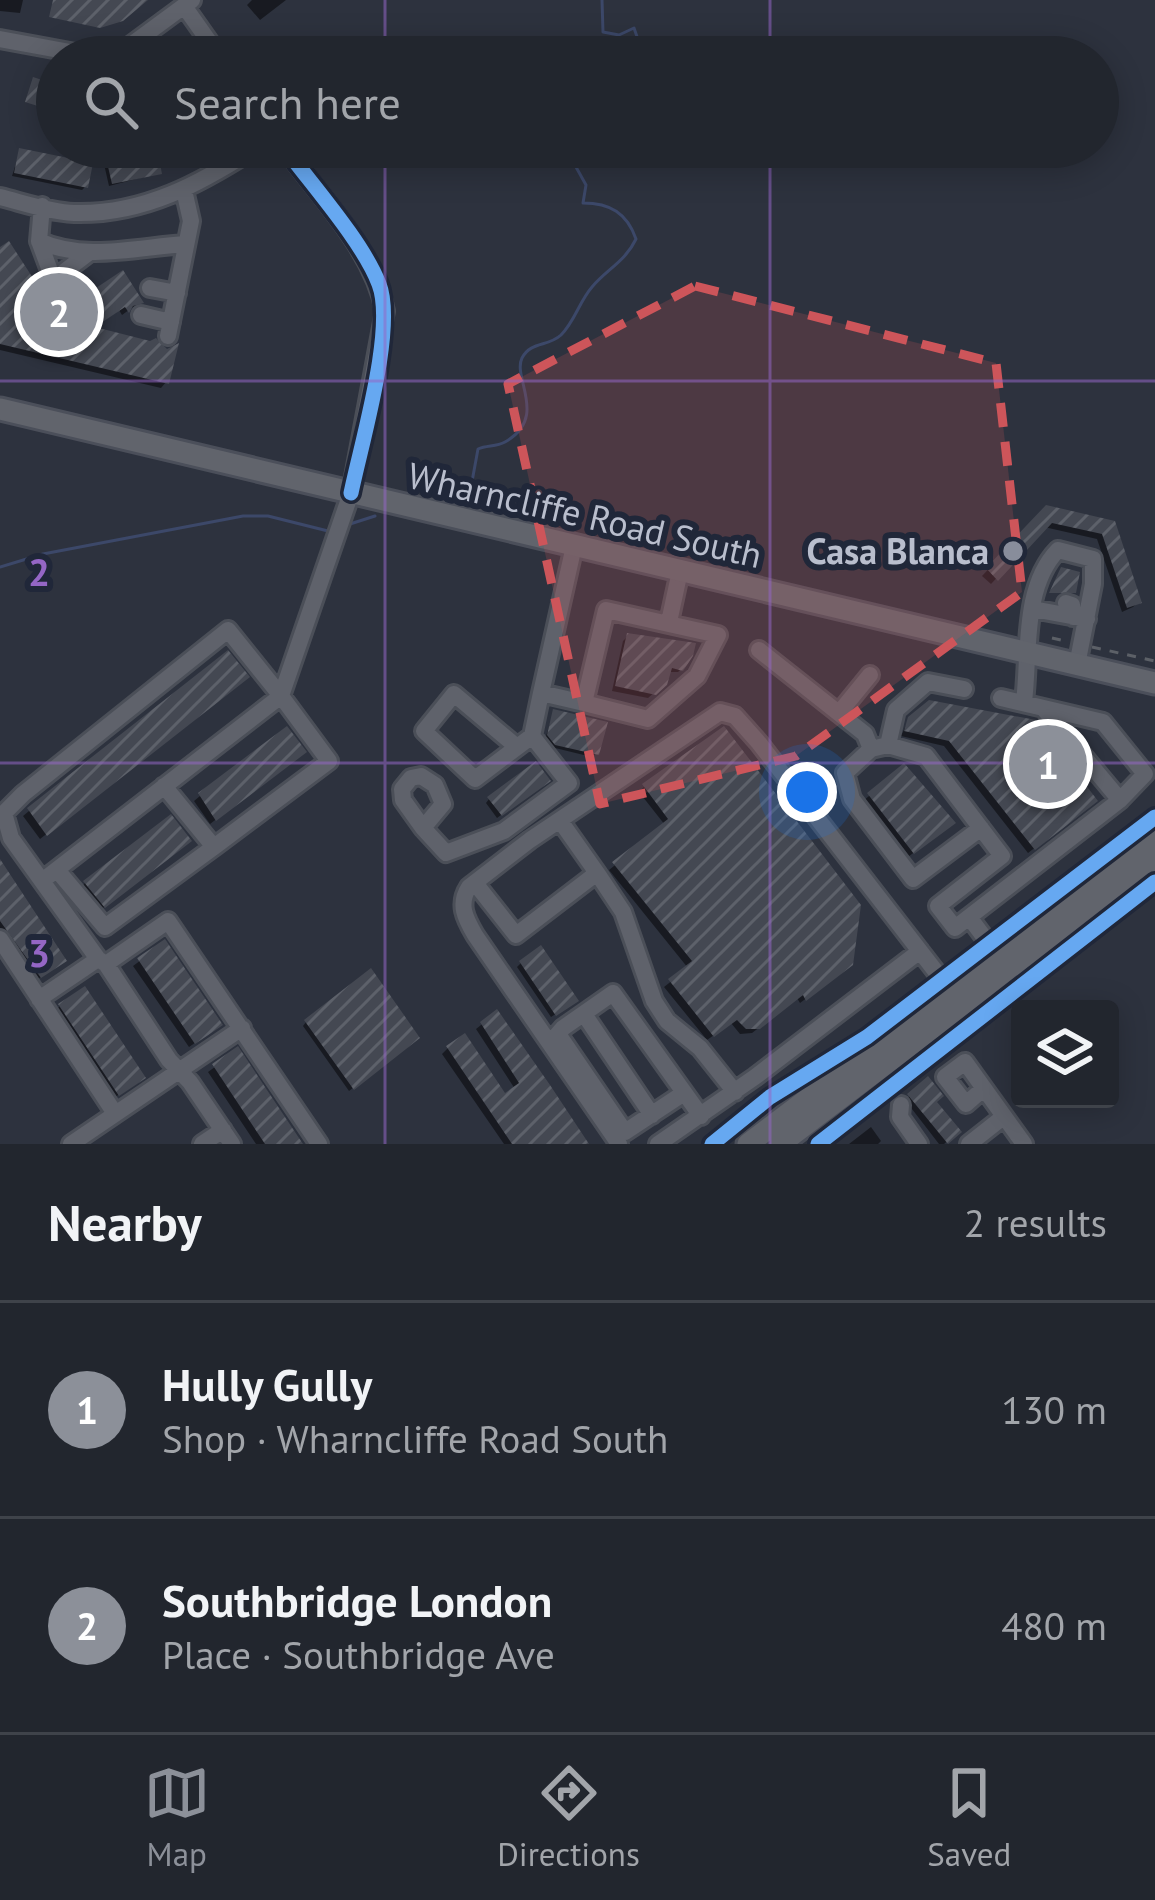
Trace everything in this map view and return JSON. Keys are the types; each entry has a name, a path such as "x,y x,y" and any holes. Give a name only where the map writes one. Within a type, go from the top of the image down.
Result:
{"main road":[{"name":"Wharncliffe Road South","path":"0,410 1028,653 1080,655 1155,683"},
{"path":"780,1144 956,997 996,953 1155,836"},
{"path":"748,1144 1155,860"}],"street":[{"path":"143,36 188,3 208,36"},
{"path":"0,39 36,46"},
{"path":"0,197 73,213 138,207 200,184 225,168"},
{"path":"50,875 281,696 351,493 385,311 380,285 367,261 299,168"},
{"path":"141,314 170,329 191,221 184,190"},
{"path":"42,206 39,241 57,270 90,252"},
{"path":"39,241 54,248 90,252 186,244"},
{"path":"150,288 177,293"},
{"path":"423,828 446,853 504,831 569,783 525,742 454,694 424,731 475,779 525,742 541,693 574,546"},
{"path":"669,622 680,571"},
{"path":"541,693 584,704 648,718 697,676 718,635 606,610 584,704"},
{"path":"1024,702 1028,653 1060,610 1080,655"},
{"path":"228,630 329,761 214,847 105,927 18,848 4,813 228,630"},
{"path":"759,650 879,747 926,755 1020,878"},
{"path":"838,713 870,675"},
{"path":"964,689 928,682 896,710 879,747 845,773 852,799 914,879 981,828"},
{"path":"1001,698 1103,722 1150,770 1120,800 955,928 938,905 1002,856"},
{"path":"1043,708 1120,800"},
{"path":"684,1094 626,1132 467,922 463,896 710,717 728,712 759,743 956,997"},
{"path":"164,786 214,847"},
{"path":"561,822 623,912 654,1001 667,1021 700,1048 735,1091"},
{"path":"0,861 18,848"},
{"path":"475,883 516,934 597,873"},
{"path":"50,875 102,962 227,1137 202,1144"},
{"path":"969,917 996,953"},
{"path":"39,999 168,921 320,1144"},
{"path":"0,939 114,1112"},
{"path":"658,1144 920,951"},
{"path":"554,1038 613,993 701,1116"},
{"path":"584,1014 652,1115"},
{"path":"71,1144 242,1028"},
{"path":"554,1038 619,1144"},
{"path":"983,1090 1024,1144"},
{"path":"901,1105 900,1117 919,1144"},
{"path":"969,1144 1002,1118"}],"path":[{"path":"1052,638 1080,655 1155,661"}],"highlighted area":[{"path":"695,286 996,363 1022,592 796,756 600,804 508,384"}],"building":[{"path":"53,0 148,0 123,21 100,28 49,17"},
{"path":"33,77 36,78 36,105 25,102"},
{"path":"19,148 36,151 36,168 92,168 88,188 14,173"},
{"path":"108,168 161,168 162,174 112,184"},
{"path":"9,241 42,292 78,300 123,270 144,303 133,306 129,313 125,307 95,327 150,341 156,338 167,349 179,343 169,384 0,344 0,247"},
{"name":"Casa Blanca","path":"1046,505 1115,521 1142,603 1127,608 1102,534 1052,523 998,581 986,568"},
{"path":"1061,567 1080,572 1076,593 1049,593"},
{"path":"627,633 696,643 693,656 683,671 672,668 667,685 656,695 615,686"},
{"path":"228,650 250,677 47,836 27,808"},
{"path":"929,700 1036,720 1098,801 1035,850 949,741 904,731 908,717"},
{"path":"553,709 608,722 599,755 555,745 547,735"},
{"path":"287,726 307,752 216,821 198,793"},
{"path":"724,726 861,905 853,965 806,1001 803,995 760,1029 746,1029 737,1020 714,1037 668,979 692,961 612,862 668,819 642,784"},
{"path":"536,761 551,781 502,816 487,797"},
{"path":"904,763 956,823 914,854 867,793"},
{"path":"171,814 192,841 105,908 83,881"},
{"path":"0,859 67,961 41,978 0,921"},
{"path":"165,939 223,1025 195,1044 137,958"},
{"path":"541,945 579,1001 556,1016 519,961"},
{"path":"371,968 420,1038 354,1090 304,1020"},
{"path":"85,986 146,1078 119,1096 58,1004"},
{"path":"497,1009 589,1144 512,1144 446,1046 465,1033 505,1093 519,1083 480,1022"},
{"path":"238,1046 303,1144 265,1144 212,1064"},
{"path":"928,1076 944,1096 937,1102 962,1132 948,1144 907,1094"}],"waterway":[{"path":"602,0 603,32 619,35 634,28 637,36"},
{"path":"439,497 471,487 478,449 502,444 518,432 527,410 522,358 530,349 561,335 592,287 636,239 616,211 583,203 586,185 577,168"},
{"path":"0,567 43,554 243,516 268,516 328,531"},
{"path":"350,524 375,516"}],"cycle path":[{"path":"300,168 361,250 379,284 383,304 380,357 351,493"},
{"path":"712,1144 770,1097 867,1037 1155,817"},
{"path":"818,1144 1155,882"}],"place":[{"name":"Southbridge London","path":"59,312"},
{"name":"Casa Blanca","path":"1013,551"},
{"name":"Hully Gully","path":"1048,764"}]}
